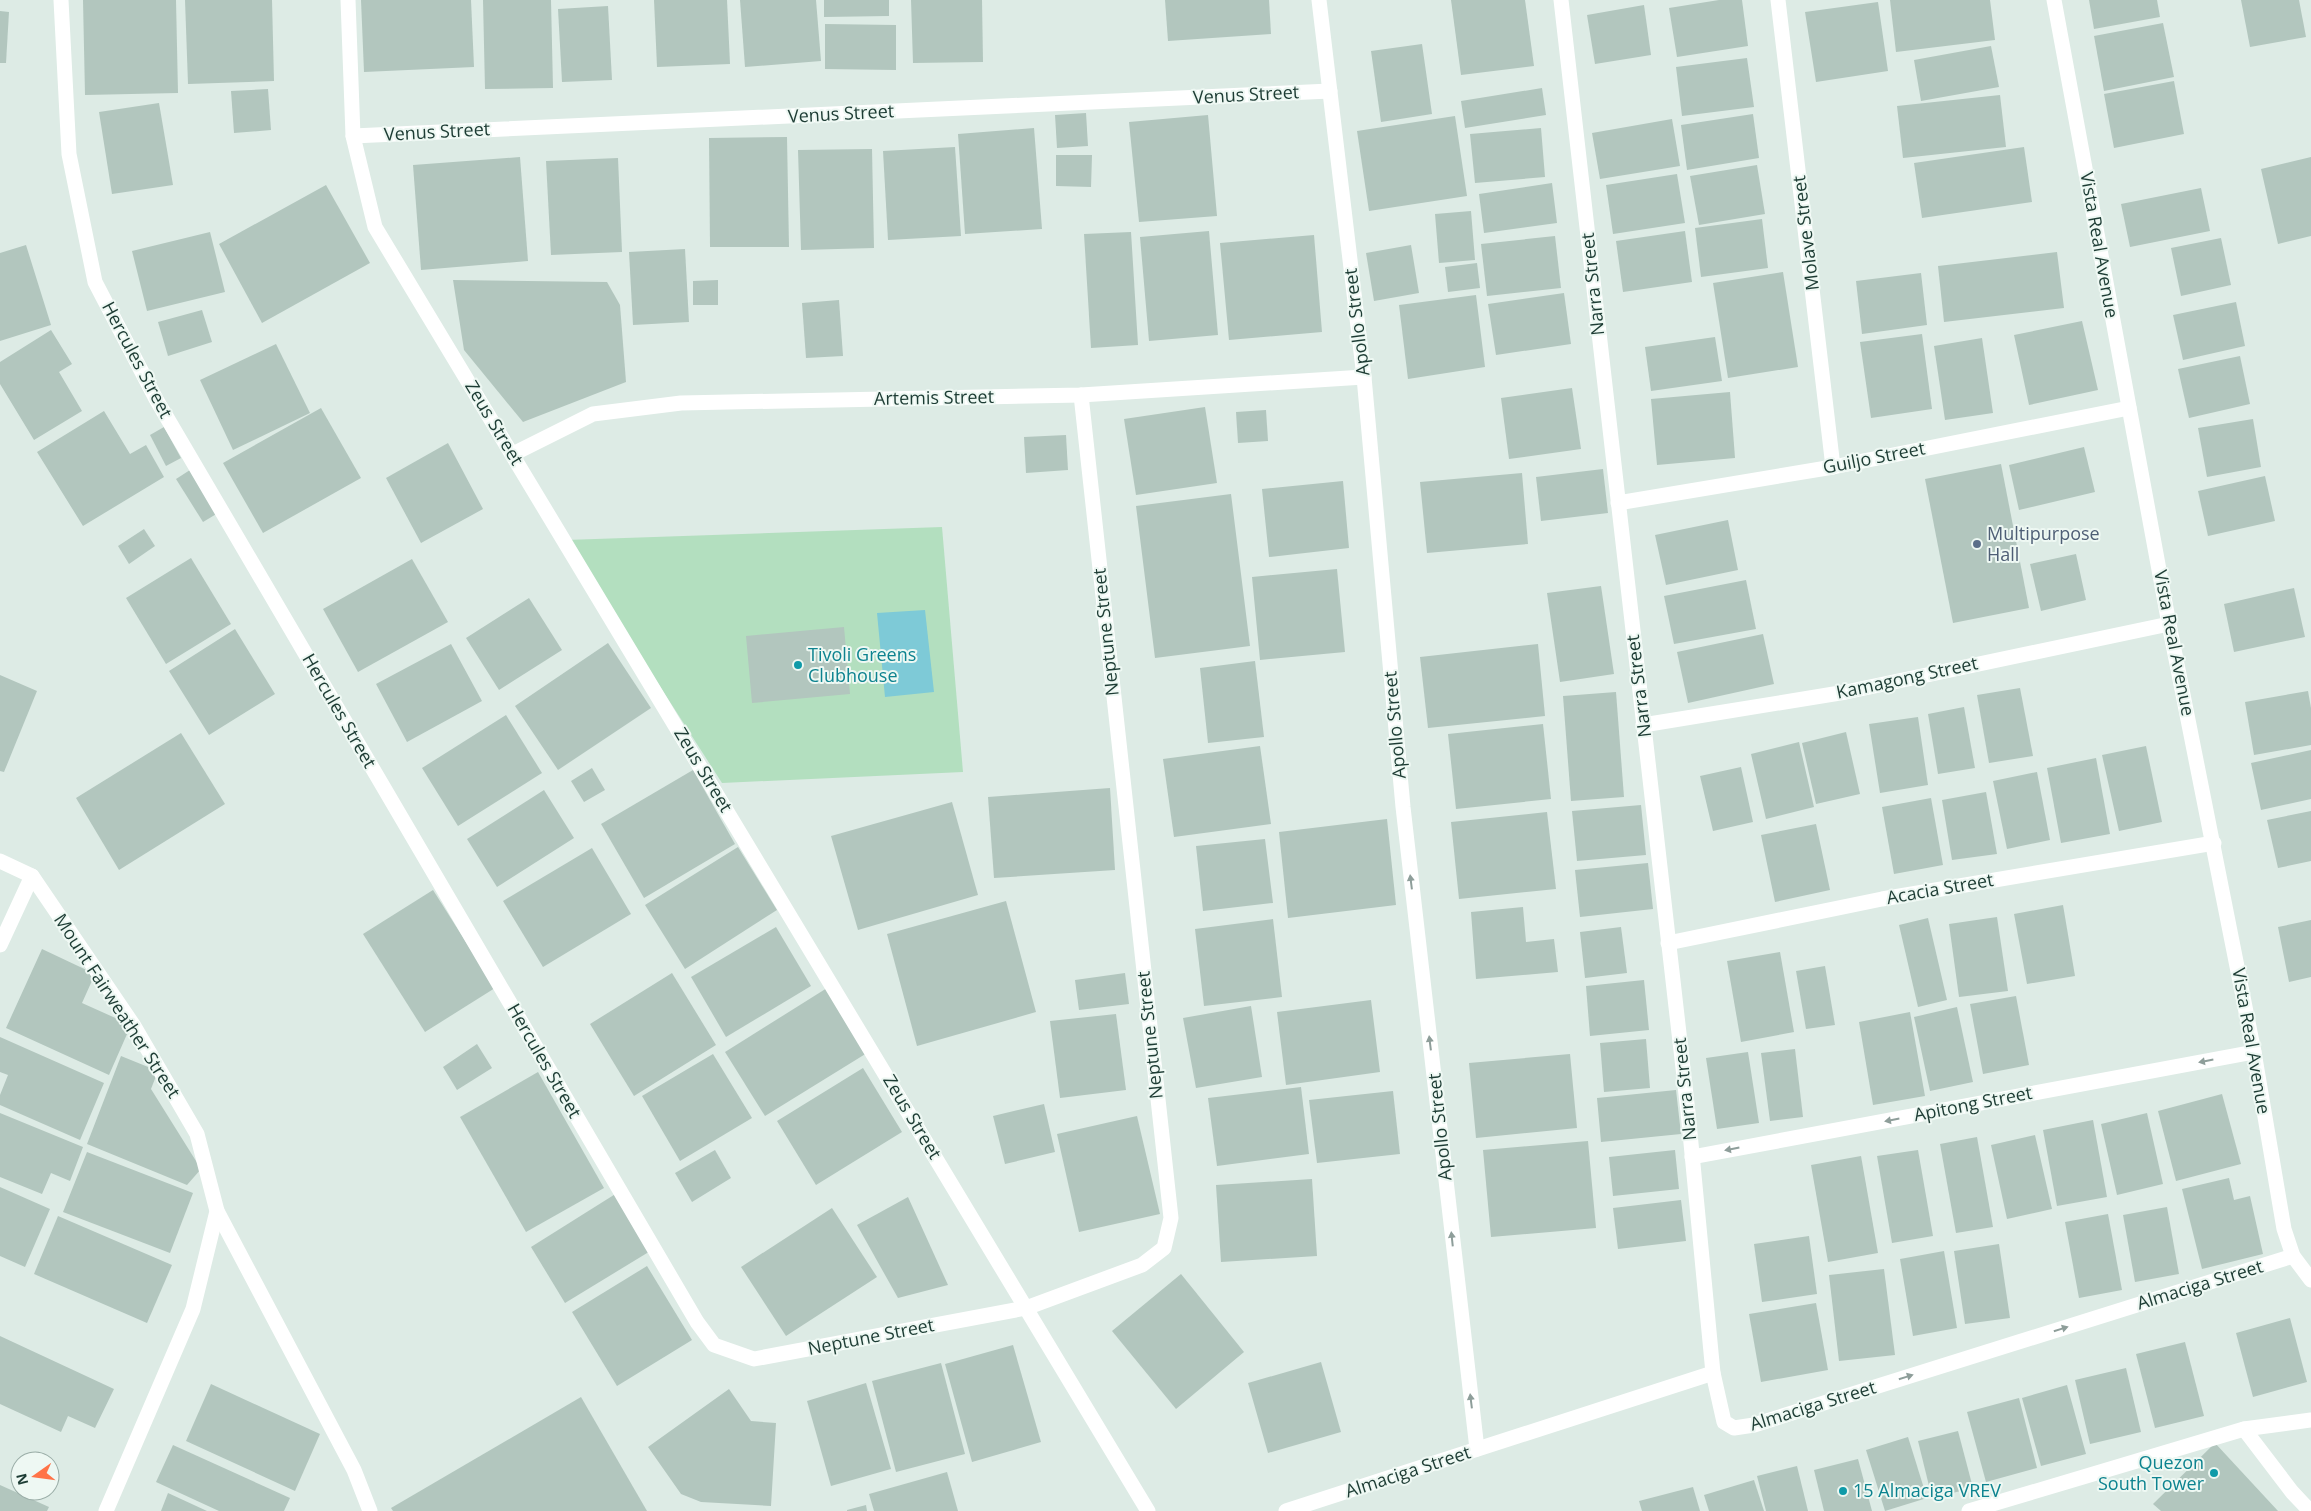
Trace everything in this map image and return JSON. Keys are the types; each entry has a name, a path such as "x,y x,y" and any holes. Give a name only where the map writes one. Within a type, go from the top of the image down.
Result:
{"street":[{"name":"Hercules Street","path":"61,0 68,154 95,282 156,399 697,1322 714,1345 754,1359"},
{"name":"Zeus Street","path":"348,0 353,136 375,227 1148,1511"},
{"name":"Apollo Street","path":"1319,0 1364,377 1403,806 1477,1449"},
{"name":"Narra Street","path":"1561,0 1692,1157 1713,1373"},
{"name":"Molave Street","path":"1778,0 1833,466"},
{"name":"Vista Real Avenue","path":"2054,0 2169,624 2254,1052 2284,1229 2293,1256 2311,1280"},
{"name":"Venus Street","path":"353,136 1330,91"},
{"name":"Artemis Street","path":"513,454 593,414 681,403 1081,394 1364,377"},
{"name":"Neptune Street","path":"754,1359 1026,1308 1142,1265 1164,1248 1171,1218 1081,394"},
{"name":"Guiljo Street","path":"1618,503 1833,466 2129,408"},
{"name":"Kamagong Street","path":"1643,725 1846,692 2169,624"},
{"name":"Acacia Street","path":"1668,943 1882,899 2214,843"},
{"path":"0,861 32,876 0,945"},
{"name":"Mount Fairweather Street","path":"32,876 134,1026 197,1134 217,1211 193,1309 106,1511"},
{"name":"Apitong Street","path":"1692,1157 2254,1052"},
{"path":"217,1211 354,1470 370,1511"},
{"name":"Almaciga Street","path":"1286,1511 1713,1373 1724,1422 1734,1428 1742,1428 2293,1256"},
{"path":"1969,1511 2244,1429 2311,1420"},
{"path":"2244,1429 2292,1492 2310,1511"}],"green space":[{"path":"942,527 963,772 722,783 566,540"}],"water":[{"path":"925,610 934,692 885,697 877,613"}],"building":[{"path":"83,0 176,0 178,93 85,95"},
{"path":"185,0 272,0 274,81 188,84"},
{"path":"361,0 471,0 474,67 364,72"},
{"path":"483,0 551,0 553,88 485,89"},
{"path":"654,0 727,0 730,64 657,67"},
{"path":"740,0 816,0 821,61 745,67"},
{"path":"824,0 889,0 889,16 824,17"},
{"path":"911,0 982,0 983,62 913,63"},
{"path":"1165,0 1269,0 1271,34 1168,41"},
{"path":"1451,0 1525,0 1534,66 1461,75"},
{"path":"1719,0 1742,0 1748,46 1677,57 1669,8"},
{"path":"1890,0 1990,0 1995,40 1896,52"},
{"path":"2089,0 2157,0 2160,17 2094,29"},
{"path":"2241,0 2299,0 2306,37 2250,47"},
{"path":"1878,2 1888,71 1816,82 1805,12"},
{"path":"1644,5 1651,55 1595,64 1587,15"},
{"path":"608,6 612,80 562,82 558,9"},
{"path":"0,11 9,12 6,63 0,63"},
{"path":"2163,23 2174,77 2104,91 2094,36"},
{"path":"825,24 896,25 896,70 825,69"},
{"path":"1422,44 1432,114 1381,122 1371,51"},
{"path":"1991,46 1999,87 1921,101 1914,60"},
{"path":"1747,58 1754,107 1682,116 1676,67"},
{"path":"2174,81 2184,134 2114,148 2104,94"},
{"path":"1542,88 1546,115 1465,128 1461,101"},
{"path":"268,89 271,130 234,133 231,91"},
{"path":"2000,95 2006,147 1903,158 1897,106"},
{"path":"159,103 173,185 112,194 99,112"},
{"path":"1086,113 1088,146 1057,148 1055,115"},
{"path":"1753,114 1759,158 1687,170 1681,125"},
{"path":"1208,115 1217,216 1139,222 1129,122"},
{"path":"1455,116 1467,196 1369,211 1357,131"},
{"path":"1672,119 1680,166 1600,179 1592,133"},
{"path":"1034,128 1042,229 965,234 958,134"},
{"path":"1541,128 1545,177 1475,183 1470,134"},
{"path":"787,137 789,247 710,247 709,138"},
{"path":"955,147 961,236 888,240 883,151"},
{"path":"2024,147 2032,202 1922,218 1914,163"},
{"path":"872,149 874,248 801,250 798,150"},
{"path":"1056,155 1092,155 1091,187 1056,186"},
{"path":"520,157 528,261 421,270 413,165"},
{"path":"2311,157 2311,236 2278,244 2261,169"},
{"path":"618,158 622,252 551,255 546,161"},
{"path":"1757,165 1765,214 1699,225 1690,176"},
{"path":"1677,174 1685,223 1613,234 1606,185"},
{"path":"1552,183 1557,223 1484,233 1479,194"},
{"path":"326,185 370,263 262,323 219,244"},
{"path":"2201,188 2210,231 2130,247 2121,204"},
{"path":"1471,211 1475,260 1439,263 1435,214"},
{"path":"1762,219 1768,268 1701,277 1695,228"},
{"path":"1209,231 1218,335 1149,341 1140,237"},
{"path":"1685,231 1692,282 1623,292 1616,241"},
{"path":"210,232 225,292 147,311 132,251"},
{"path":"1131,232 1138,345 1091,348 1084,234"},
{"path":"1314,235 1322,332 1229,340 1220,243"},
{"path":"1555,236 1561,288 1487,296 1481,244"},
{"path":"2221,238 2231,285 2181,296 2171,248"},
{"path":"26,245 51,325 0,341 0,253"},
{"path":"1411,245 1419,293 1374,301 1366,253"},
{"path":"685,249 689,322 633,325 629,252"},
{"path":"2057,252 2064,308 1944,322 1938,266"},
{"path":"1477,263 1480,288 1448,292 1445,267"},
{"path":"1783,272 1798,367 1728,378 1713,283"},
{"path":"1921,273 1927,325 1862,334 1856,281"},
{"path":"453,280 607,282 620,305 626,382 523,422 464,350"},
{"path":"718,280 718,305 693,305 693,281"},
{"path":"1564,293 1571,344 1496,355 1488,304"},
{"path":"1476,295 1485,367 1408,379 1399,305"},
{"path":"839,300 843,356 806,358 802,303"},
{"path":"2236,302 2245,346 2183,360 2173,315"},
{"path":"202,310 212,342 168,356 158,322"},
{"path":"2082,321 2098,390 2029,405 2014,335"},
{"path":"51,330 72,364 59,372 82,411 34,440 0,384 0,362"},
{"path":"1922,334 1932,409 1871,418 1860,342"},
{"path":"1715,337 1722,381 1651,391 1645,347"},
{"path":"1982,338 1993,413 1945,420 1934,346"},
{"path":"276,344 310,413 233,450 200,380"},
{"path":"2240,356 2250,404 2189,418 2178,369"},
{"path":"1572,388 1581,449 1509,459 1501,398"},
{"path":"1730,392 1735,458 1657,465 1651,399"},
{"path":"1205,407 1217,483 1136,495 1124,419"},
{"path":"321,408 361,478 263,533 223,463"},
{"path":"1266,410 1268,441 1238,443 1236,412"},
{"path":"104,411 130,454 146,445 164,477 83,526 37,452"},
{"path":"2253,419 2261,467 2207,477 2198,428"},
{"path":"164,427 181,458 166,466 150,435"},
{"path":"1066,435 1068,470 1026,473 1024,437"},
{"path":"448,443 483,509 421,543 386,478"},
{"path":"2084,447 2095,492 2019,510 2009,465"},
{"name":"Multipurpose Hall","path":"2001,464 2029,608 1953,623 1925,479"},
{"path":"1603,469 1608,513 1541,521 1536,477"},
{"path":"190,470 218,513 203,522 176,479"},
{"path":"1522,473 1528,544 1427,553 1420,482"},
{"path":"2265,476 2275,521 2208,536 2198,491"},
{"path":"1343,481 1349,548 1269,557 1262,489"},
{"path":"1231,494 1250,646 1155,658 1136,506"},
{"path":"1728,520 1738,570 1666,585 1655,535"},
{"path":"144,529 155,546 129,564 118,546"},
{"path":"2076,554 2086,600 2041,611 2030,564"},
{"path":"191,558 231,624 166,664 126,598"},
{"path":"412,559 448,622 358,672 323,609"},
{"path":"1337,569 1345,652 1260,660 1252,577"},
{"path":"1746,580 1756,629 1674,644 1664,596"},
{"path":"1601,586 1614,674 1560,682 1547,593"},
{"path":"2294,588 2305,637 2234,652 2224,604"},
{"path":"529,598 562,650 499,690 466,638"},
{"name":"Tivoli Greens Clubhouse","path":"844,627 850,694 752,703 746,636"},
{"path":"235,629 275,694 209,735 169,671"},
{"path":"1763,634 1774,684 1688,703 1677,652"},
{"path":"608,643 651,708 558,770 515,706"},
{"path":"451,644 482,701 407,742 376,684"},
{"path":"1538,644 1545,716 1428,728 1420,657"},
{"path":"1255,661 1264,737 1208,743 1200,668"},
{"path":"0,675 37,691 4,772 0,771"},
{"path":"2020,688 2033,756 1989,763 1977,695"},
{"path":"2308,691 2311,708 2311,745 2254,755 2245,702"},
{"path":"1616,692 1624,797 1571,801 1563,696"},
{"path":"1964,707 1975,768 1938,774 1928,714"},
{"path":"506,715 542,773 458,826 422,768"},
{"path":"1918,717 1928,785 1880,793 1869,724"},
{"path":"1543,724 1551,799 1456,809 1448,734"},
{"path":"1846,732 1860,794 1816,804 1802,743"},
{"path":"181,733 225,804 119,870 76,798"},
{"path":"1799,742 1814,807 1766,819 1751,754"},
{"path":"1260,746 1271,824 1174,837 1163,759"},
{"path":"2146,746 2162,822 2119,831 2102,755"},
{"path":"2311,750 2311,799 2261,810 2251,763"},
{"path":"2096,758 2110,834 2061,843 2047,768"},
{"path":"1741,767 1753,822 1713,831 1700,776"},
{"path":"592,768 605,790 584,802 571,781"},
{"path":"693,770 735,844 644,898 601,824"},
{"path":"2037,772 2050,840 2007,849 1993,781"},
{"path":"1110,788 1115,870 994,878 988,797"},
{"path":"544,790 574,838 497,887 467,839"},
{"path":"1986,792 1997,854 1952,860 1942,800"},
{"path":"1931,798 1943,865 1894,874 1882,807"},
{"path":"952,802 978,895 858,930 831,836"},
{"path":"1641,805 1646,855 1577,861 1572,811"},
{"path":"2311,811 2311,861 2278,868 2267,820"},
{"path":"1547,812 1556,889 1459,899 1451,822"},
{"path":"1387,819 1396,905 1288,918 1279,832"},
{"path":"1816,824 1830,890 1775,902 1761,835"},
{"path":"1265,839 1273,903 1203,911 1196,846"},
{"path":"738,847 777,910 685,969 645,905"},
{"path":"592,848 631,914 543,967 503,901"},
{"path":"1648,863 1653,909 1580,917 1575,870"},
{"path":"433,890 495,988 425,1032 363,934"},
{"path":"1006,901 1036,1012 917,1046 887,934"},
{"path":"2063,905 2075,976 2027,984 2014,914"},
{"path":"1523,907 1526,942 1554,939 1558,972 1476,979 1471,912"},
{"path":"1997,917 2008,991 1959,997 1949,924"},
{"path":"1928,918 1947,1000 1918,1007 1899,925"},
{"path":"1273,919 1282,997 1204,1006 1195,929"},
{"path":"2311,920 2311,977 2289,982 2278,927"},
{"path":"776,927 811,986 726,1037 691,977"},
{"path":"1621,927 1627,973 1585,978 1580,932"},
{"path":"42,949 95,974 82,1003 131,1025 109,1075 6,1028"},
{"path":"1780,952 1794,1032 1741,1042 1727,961"},
{"path":"1825,966 1835,1025 1806,1029 1796,971"},
{"path":"672,973 716,1045 634,1096 590,1024"},
{"path":"1125,973 1129,1004 1079,1010 1075,980"},
{"path":"1644,980 1649,1030 1590,1036 1586,986"},
{"path":"827,988 867,1053 765,1116 725,1052"},
{"path":"2016,996 2029,1065 1983,1074 1970,1004"},
{"path":"1371,1000 1380,1072 1286,1085 1277,1012"},
{"path":"1251,1006 1262,1077 1196,1088 1183,1018"},
{"path":"1957,1007 1973,1082 1930,1091 1914,1017"},
{"path":"1910,1012 1925,1096 1873,1105 1859,1022"},
{"path":"1116,1014 1126,1090 1060,1098 1050,1021"},
{"path":"0,1037 104,1083 80,1140 0,1105 0,1095 8,1075 0,1072"},
{"path":"1646,1039 1650,1088 1604,1092 1600,1043"},
{"path":"477,1044 492,1068 457,1090 443,1067"},
{"path":"1795,1049 1803,1117 1770,1121 1761,1053"},
{"path":"1748,1052 1759,1123 1717,1129 1706,1058"},
{"path":"713,1054 752,1118 680,1161 642,1096"},
{"path":"1570,1054 1577,1128 1476,1138 1469,1063"},
{"path":"121,1056 158,1071 151,1089 201,1169 187,1185 87,1144"},
{"path":"863,1068 902,1132 816,1185 777,1121"},
{"path":"538,1072 604,1188 526,1232 460,1117"},
{"path":"1301,1087 1309,1154 1217,1166 1208,1098"},
{"path":"1676,1090 1681,1134 1601,1142 1597,1098"},
{"path":"1393,1091 1400,1154 1317,1163 1309,1100"},
{"path":"2222,1094 2241,1164 2176,1181 2158,1111"},
{"path":"1044,1104 1055,1152 1005,1164 993,1116"},
{"path":"0,1113 83,1147 70,1181 51,1173 42,1194 0,1177"},
{"path":"2147,1113 2163,1184 2117,1195 2101,1124"},
{"path":"1137,1116 1160,1214 1079,1232 1057,1134"},
{"path":"2093,1120 2107,1197 2057,1206 2043,1130"},
{"path":"2035,1135 2052,1209 2007,1219 1991,1145"},
{"path":"1977,1137 1993,1227 1956,1233 1940,1144"},
{"path":"1588,1141 1596,1228 1491,1237 1483,1150"},
{"path":"715,1150 731,1178 692,1202 675,1173"},
{"path":"1675,1150 1679,1189 1613,1196 1609,1157"},
{"path":"1918,1150 1933,1236 1892,1243 1877,1156"},
{"path":"87,1152 193,1193 170,1253 63,1212"},
{"path":"1861,1156 1878,1253 1828,1262 1811,1165"},
{"path":"2229,1178 2234,1200 2250,1196 2263,1254 2202,1269 2182,1189"},
{"path":"1312,1179 1317,1256 1221,1262 1216,1185"},
{"path":"0,1187 50,1209 25,1267 0,1256"},
{"path":"617,1193 652,1250 565,1303 531,1247"},
{"path":"908,1197 948,1285 898,1298 857,1225"},
{"path":"1681,1200 1686,1241 1618,1249 1613,1208"},
{"path":"2167,1207 2179,1274 2135,1282 2123,1215"},
{"path":"832,1208 877,1277 786,1336 741,1267"},
{"path":"2108,1214 2122,1290 2079,1298 2065,1222"},
{"path":"58,1216 172,1265 147,1323 34,1274"},
{"path":"1809,1236 1817,1294 1762,1302 1754,1244"},
{"path":"1999,1244 2010,1318 1965,1324 1954,1251"},
{"path":"1944,1251 1957,1328 1913,1336 1900,1259"},
{"path":"647,1266 692,1340 617,1386 572,1312"},
{"path":"1884,1269 1895,1355 1839,1361 1829,1275"},
{"path":"1181,1274 1244,1352 1176,1409 1112,1331"},
{"path":"1816,1303 1828,1370 1761,1382 1749,1314"},
{"path":"2290,1318 2307,1382 2253,1397 2236,1333"},
{"path":"0,1336 114,1389 95,1428 68,1416 61,1432 0,1404"},
{"path":"2185,1342 2204,1416 2155,1428 2136,1354"},
{"path":"1013,1345 1041,1442 972,1462 945,1364"},
{"path":"1321,1362 1341,1432 1268,1453 1248,1383"},
{"path":"941,1363 965,1454 896,1472 872,1381"},
{"path":"2126,1368 2141,1432 2090,1444 2075,1380"},
{"path":"866,1383 891,1469 831,1486 807,1401"},
{"path":"211,1384 320,1434 295,1491 186,1441"},
{"path":"2067,1385 2086,1454 2041,1466 2022,1398"},
{"path":"729,1389 751,1421 776,1423 771,1506 701,1502 681,1494 648,1447"},
{"path":"581,1397 647,1511 393,1511 391,1508"},
{"path":"2019,1398 2037,1468 1986,1482 1967,1412"},
{"path":"1958,1431 1973,1488 1932,1498 1918,1441"},
{"path":"1908,1437 1927,1498 1885,1511 1866,1450"},
{"name":"Quezon South Tower","path":"2215,1443 2278,1511 2161,1511 2153,1504"},
{"path":"173,1445 290,1498 284,1511 219,1511 156,1482"},
{"name":"15 Almaciga VREV","path":"1858,1459 1872,1511 1824,1511 1814,1470"},
{"path":"1797,1466 1808,1511 1766,1511 1757,1476"},
{"path":"947,1472 958,1511 874,1511 869,1494"},
{"path":"1754,1480 1764,1511 1709,1511 1704,1495"},
{"path":"0,1485 10,1489 10,1501 36,1501 49,1507 47,1511 0,1511"},
{"path":"1693,1487 1700,1511 1642,1511 1639,1501"},
{"path":"168,1493 207,1511 161,1511"},
{"path":"866,1505 867,1511 847,1511 847,1510"}],"place":[{"name":"Multipurpose Hall","path":"1977,544"},
{"name":"Tivoli Greens Clubhouse","path":"798,665"},
{"name":"Quezon South Tower","path":"2214,1473"},
{"name":"15 Almaciga VREV","path":"1843,1491"}]}
